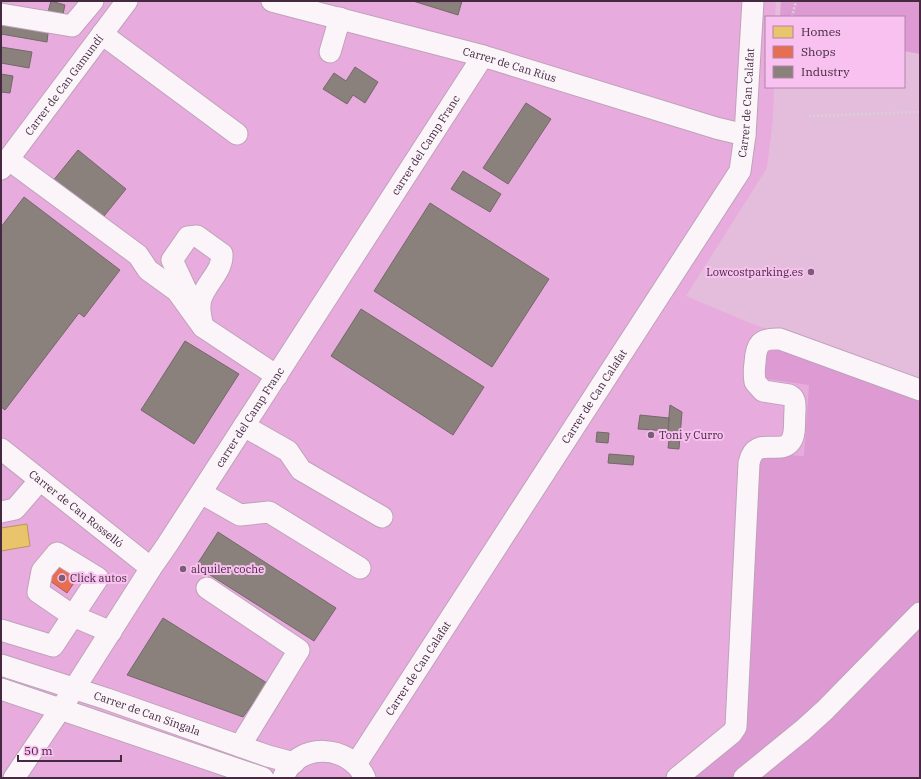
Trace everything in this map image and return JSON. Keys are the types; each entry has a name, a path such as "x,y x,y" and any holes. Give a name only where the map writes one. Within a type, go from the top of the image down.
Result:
{"street":[{"path":"1,5 11,6 16,1"},
{"path":"1,14 72,26 93,1"},
{"name":"Carrer de Can Gamundí","path":"5,164 127,1"},
{"name":"Carrer de Can Rius","path":"272,1 484,56 716,128 745,135"},
{"name":"Carrer de Can Calafat","path":"360,771 740,171 745,135 753,1"},
{"path":"330,52 340,18"},
{"path":"102,34 237,134"},
{"name":"carrer del Camp Franc","path":"14,778 74,690 151,568 484,56"},
{"path":"5,164 138,255 148,270 177,291 203,327 277,376"},
{"path":"190,310 187,292 172,260 188,237 197,236 222,254 223,261 201,298 200,313 203,327"},
{"path":"677,778 732,733 736,727 749,463 752,455 757,449 766,447 784,447 793,437 794,399 789,395 763,391 757,385 754,377 756,348 764,340 780,339 920,390"},
{"path":"244,426 288,451 301,470 382,517"},
{"name":"Carrer de Can Rosselló","path":"1,449 151,568"},
{"path":"1,512 15,509 40,480"},
{"path":"201,493 240,515 268,512 360,568"},
{"path":"207,588 299,650 240,746"},
{"path":"744,778 825,710 920,613"},
{"path":"1,630 53,646 74,616 111,632"},
{"name":"Carrer de Can Singala","path":"1,665 74,690 108,699 268,756 289,770"},
{"name":"Carrer de Can Singala","path":"1,689 258,775 263,778"},
{"path":"289,770 305,755 318,752 332,752 345,756 360,771"}],"path":[{"path":"792,16 796,1"},
{"path":"809,116 920,112"}],"shaded area":[{"path":"1,1 776,1 775,16 765,16 765,88 774,88 773,119 767,168 686,296 750,323 920,384 920,778 1,778"},
{"path":"781,1 920,1 920,54 905,51 905,16 780,16"},
{"path":"768,344 920,394 920,605 819,707 735,778 681,778 737,731 753,463 768,454 804,456 809,385 761,378"},
{"path":"920,621 920,778 753,778"}],"building: Homes":[{"path":"27,524 30,546 1,551 1,528"}],"building: Shops":[{"name":"Click autos","path":"56,564 78,577 67,593 46,578"}],"building: Industry":[{"path":"51,1 65,5 63,14 48,12"},
{"path":"413,1 462,1 458,15"},
{"path":"1,17 49,25 47,42 1,34"},
{"path":"1,47 32,52 29,68 1,63"},
{"path":"355,67 378,82 365,103 353,95 347,104 323,89 334,73 346,81"},
{"path":"1,74 13,76 10,93 1,92"},
{"path":"526,103 551,119 508,184 483,168"},
{"path":"78,150 126,189 100,221 52,182"},
{"path":"463,171 501,194 490,212 451,189"},
{"path":"24,197 120,270 84,317 79,313 5,410 1,407 1,227"},
{"path":"430,203 549,279 492,367 374,291"},
{"path":"361,309 484,387 453,435 331,356"},
{"path":"185,341 239,374 194,444 141,410"},
{"path":"670,405 682,412 679,449 668,448 669,439 667,439"},
{"path":"640,415 669,418 668,431 638,429"},
{"path":"597,432 609,433 608,443 596,442"},
{"path":"609,454 634,456 633,465 608,463"},
{"path":"218,532 336,608 314,641 196,566"},
{"path":"163,618 267,683 243,717 127,675"}],"place":[{"name":"Lowcostparking.es","path":"811,272"},
{"name":"Toni y Curro","path":"651,435"},
{"name":"alquiler coche","path":"183,569"},
{"name":"Click autos","path":"62,578"}]}
